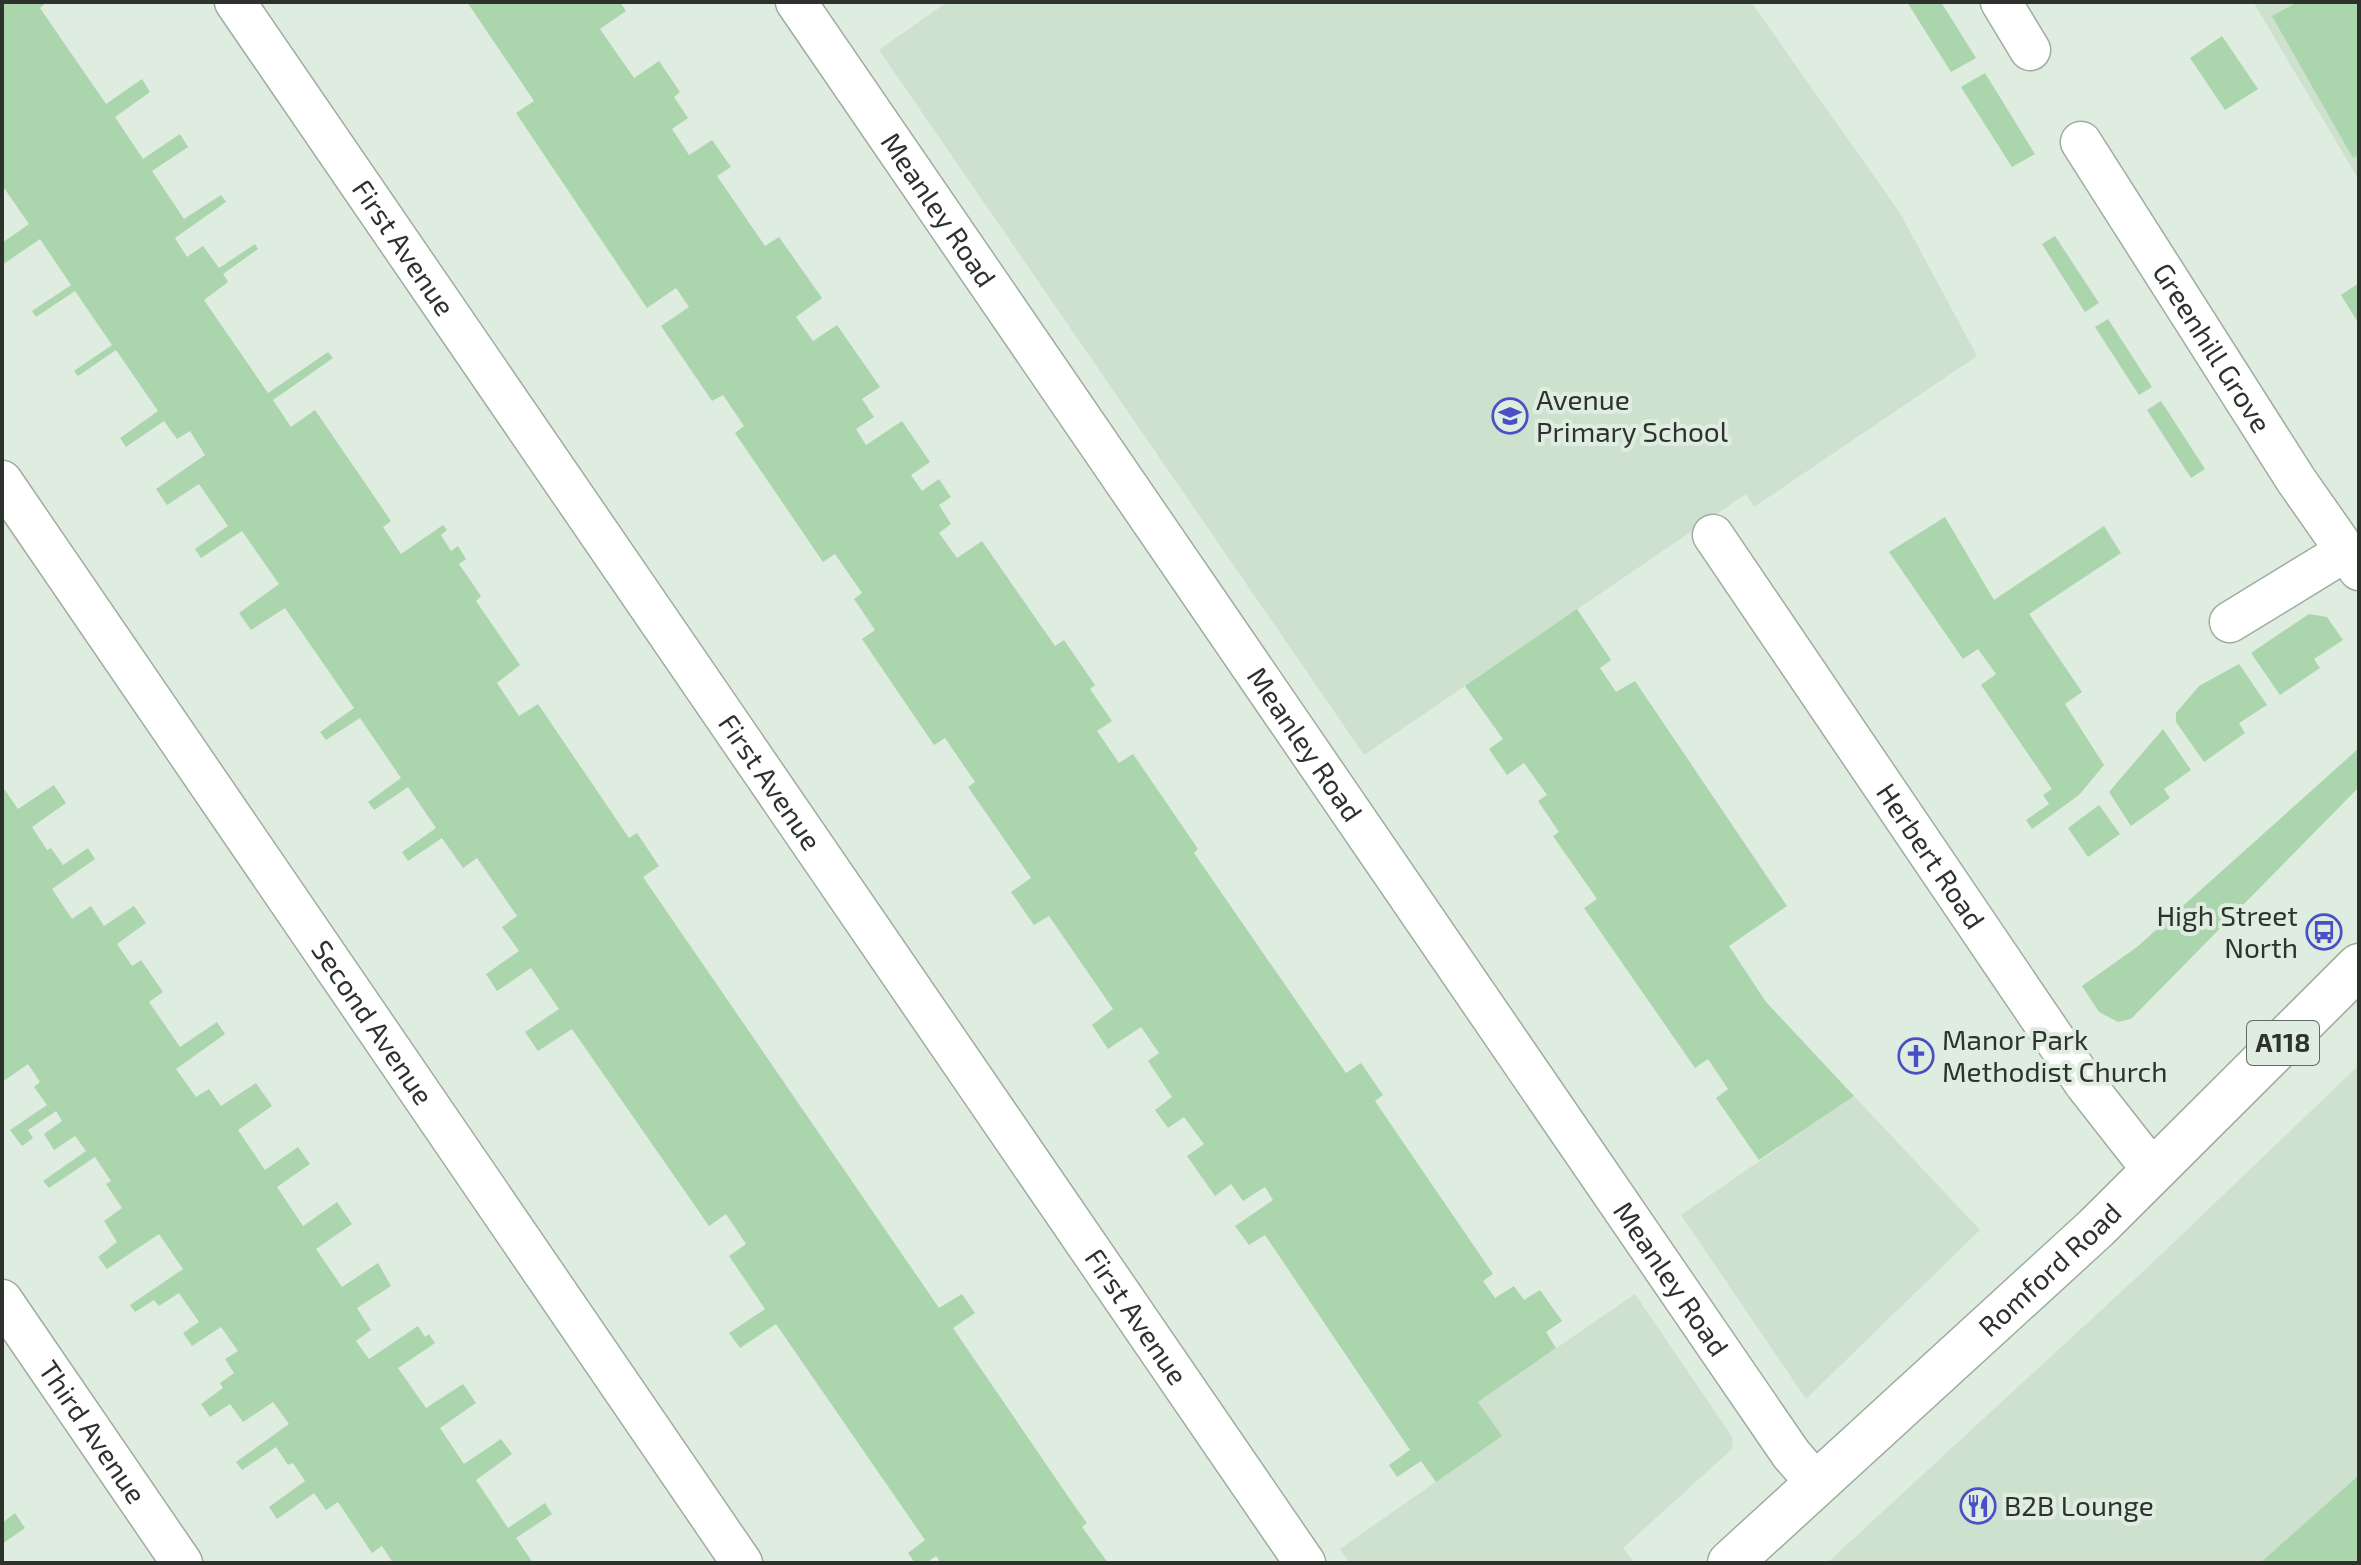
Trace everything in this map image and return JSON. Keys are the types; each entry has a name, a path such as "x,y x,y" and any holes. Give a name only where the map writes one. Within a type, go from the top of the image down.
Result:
{"main road":[{"name":"Romford Road","path":"1730,1563 1963,1353 2154,1172 2359,966"}],"street":[{"name":"First Avenue","path":"235,2 1305,1563"},
{"name":"Meanley Road","path":"796,2 1791,1454 1817,1484"},
{"path":"2001,2 2030,50"},
{"name":"Greenhill Grove","path":"2081,142 2296,480 2352,561 2230,622"},
{"name":"Second Avenue","path":"2,481 742,1563"},
{"name":"Herbert Road","path":"1713,535 2085,1084 2154,1172"},
{"name":"Third Avenue","path":"2,1300 182,1563"}],"shaded area":[{"name":"Avenue Primary School","path":"947,2 1751,2 1900,213 1977,356 1754,507 1746,494 1364,755 879,50"},
{"path":"2254,2 2359,2 2359,180 2255,5"},
{"path":"2359,1065 2359,1475 2260,1563 1827,1563 2148,1267"},
{"path":"1854,1096 1980,1230 1806,1399 1681,1215"},
{"path":"1635,1294 1733,1438 1732,1449 1623,1548 1635,1563 1350,1563 1340,1549 1501,1436 1478,1402"}],"green space":[{"path":"2,2 47,2 40,8 106,104 142,79 150,92 115,117 143,159 180,134 188,147 152,171 184,219 221,195 226,202 175,238 187,257 203,246 219,268 255,244 258,249 223,274 228,282 204,300 268,393 328,352 333,358 273,400 291,427 315,410 391,521 383,527 401,554 443,525 447,530 441,535 451,551 458,546 466,559 459,564 481,596 476,601 520,665 497,683 519,716 538,704 629,838 637,833 659,866 643,877 939,1308 962,1294 975,1313 953,1328 1087,1523 1082,1527 1108,1563 941,1563 936,1556 926,1563 915,1563 908,1553 925,1540 776,1324 740,1348 729,1333 765,1309 729,1256 746,1244 726,1214 709,1226 572,1029 538,1051 525,1032 559,1009 531,968 497,991 486,974 519,951 502,927 517,916 477,858 463,868 442,838 408,861 402,852 436,828 408,787 374,810 368,802 401,778 360,718 326,740 320,732 354,708 285,608 251,630 239,613 279,584 242,531 201,558 195,549 228,526 199,484 167,505 156,489 205,455 190,431 177,439 164,421 126,447 120,438 158,411 116,350 78,376 74,371 112,345 75,291 36,317 32,311 71,285 40,239 2,265 2,243 29,224 2,185"},
{"path":"467,2 620,2 626,11 600,29 634,78 659,61 680,92 674,97 688,118 672,129 689,155 712,140 731,167 717,176 765,246 779,237 822,298 796,317 813,341 837,325 880,387 862,399 874,417 856,429 866,445 902,421 930,462 911,475 922,491 939,479 951,497 939,505 951,524 939,533 957,558 982,541 1055,646 1064,640 1095,685 1090,689 1112,721 1097,731 1119,763 1133,754 1198,849 1194,853 1346,1073 1361,1063 1383,1095 1375,1101 1493,1274 1483,1281 1495,1298 1514,1286 1524,1300 1540,1290 1562,1321 1546,1332 1556,1348 1478,1402 1502,1436 1436,1482 1421,1461 1397,1477 1389,1465 1410,1450 1265,1235 1249,1245 1235,1226 1273,1200 1265,1187 1243,1201 1231,1184 1215,1196 1187,1156 1204,1144 1184,1117 1168,1128 1155,1110 1172,1097 1148,1061 1159,1053 1141,1027 1108,1049 1092,1025 1113,1009 1049,916 1034,925 1011,892 1031,878 968,787 975,782 945,738 934,745 862,639 875,630 854,599 862,593 835,554 823,562 735,433 744,426 723,395 712,401 661,326 689,307 676,288 647,308 516,113 534,101"},
{"path":"1907,2 1941,2 1976,58 1951,72"},
{"path":"2298,2 2359,2 2359,155 2353,158 2272,16"},
{"path":"2222,36 2258,89 2225,110 2190,58"},
{"path":"1985,73 2035,154 2012,167 1961,87"},
{"path":"2055,236 2099,303 2085,312 2042,244"},
{"path":"2359,283 2359,324 2341,295"},
{"path":"2108,319 2152,387 2139,395 2095,327"},
{"path":"2161,401 2205,469 2191,478 2147,410"},
{"path":"1945,517 1994,600 2104,526 2121,553 2029,614 2082,692 2065,704 2104,765 2079,795 2032,829 2026,820 2049,804 2043,795 2052,789 1981,685 1996,674 1978,649 1963,659 1889,552"},
{"path":"1577,609 1611,660 1600,668 1616,692 1635,681 1787,906 1729,946 1766,1002 1854,1096 1759,1160 1716,1098 1728,1089 1708,1059 1695,1068 1584,908 1597,899 1553,836 1559,832 1538,801 1547,795 1524,763 1507,775 1489,749 1503,739 1465,686"},
{"path":"2309,614 2327,617 2343,640 2314,659 2320,668 2280,695 2251,653"},
{"path":"2239,664 2267,705 2239,723 2245,733 2204,762 2176,722 2176,713 2199,686"},
{"path":"2163,729 2191,770 2164,789 2170,798 2131,826 2109,792"},
{"path":"2359,748 2359,787 2131,1019 2118,1022 2099,1012 2082,986 2137,947"},
{"path":"54,785 66,803 32,827 47,850 51,848 63,865 88,848 95,859 52,889 72,919 91,906 104,926 134,906 146,923 117,944 132,966 141,960 163,992 149,1002 180,1047 217,1022 225,1034 176,1069 196,1097 209,1089 221,1106 256,1083 272,1106 238,1130 265,1170 298,1147 310,1164 277,1187 303,1226 337,1202 352,1224 316,1249 342,1287 378,1263 391,1286 357,1308 371,1330 356,1341 369,1359 418,1326 425,1337 429,1334 435,1343 398,1368 426,1408 463,1384 476,1403 440,1428 464,1464 501,1439 512,1454 476,1480 508,1528 545,1503 552,1514 516,1538 533,1563 393,1563 382,1546 372,1553 338,1502 326,1510 314,1493 277,1519 269,1507 305,1481 293,1463 288,1465 276,1447 242,1470 236,1462 289,1424 273,1402 243,1422 230,1404 210,1417 201,1404 223,1388 220,1383 234,1373 225,1359 238,1351 221,1327 192,1346 183,1333 199,1322 179,1293 159,1306 154,1300 135,1312 130,1305 183,1269 159,1234 107,1269 98,1257 117,1242 104,1221 122,1208 106,1184 111,1181 95,1157 49,1188 43,1181 86,1151 75,1136 54,1150 44,1134 62,1121 56,1111 28,1130 33,1138 22,1146 10,1130 47,1105 34,1087 40,1082 28,1064 2,1082 2,786 18,809"},
{"path":"2099,805 2120,834 2088,857 2068,828"},
{"path":"2359,1475 2359,1563 2260,1563"},
{"path":"15,1513 25,1528 2,1544 2,1523"}],"place":[{"name":"Avenue Primary School","path":"1510,416"},
{"name":"High Street North","path":"2324,932"},
{"name":"Manor Park Methodist Church","path":"1916,1056"},
{"name":"B2B Lounge","path":"1978,1506"}]}
